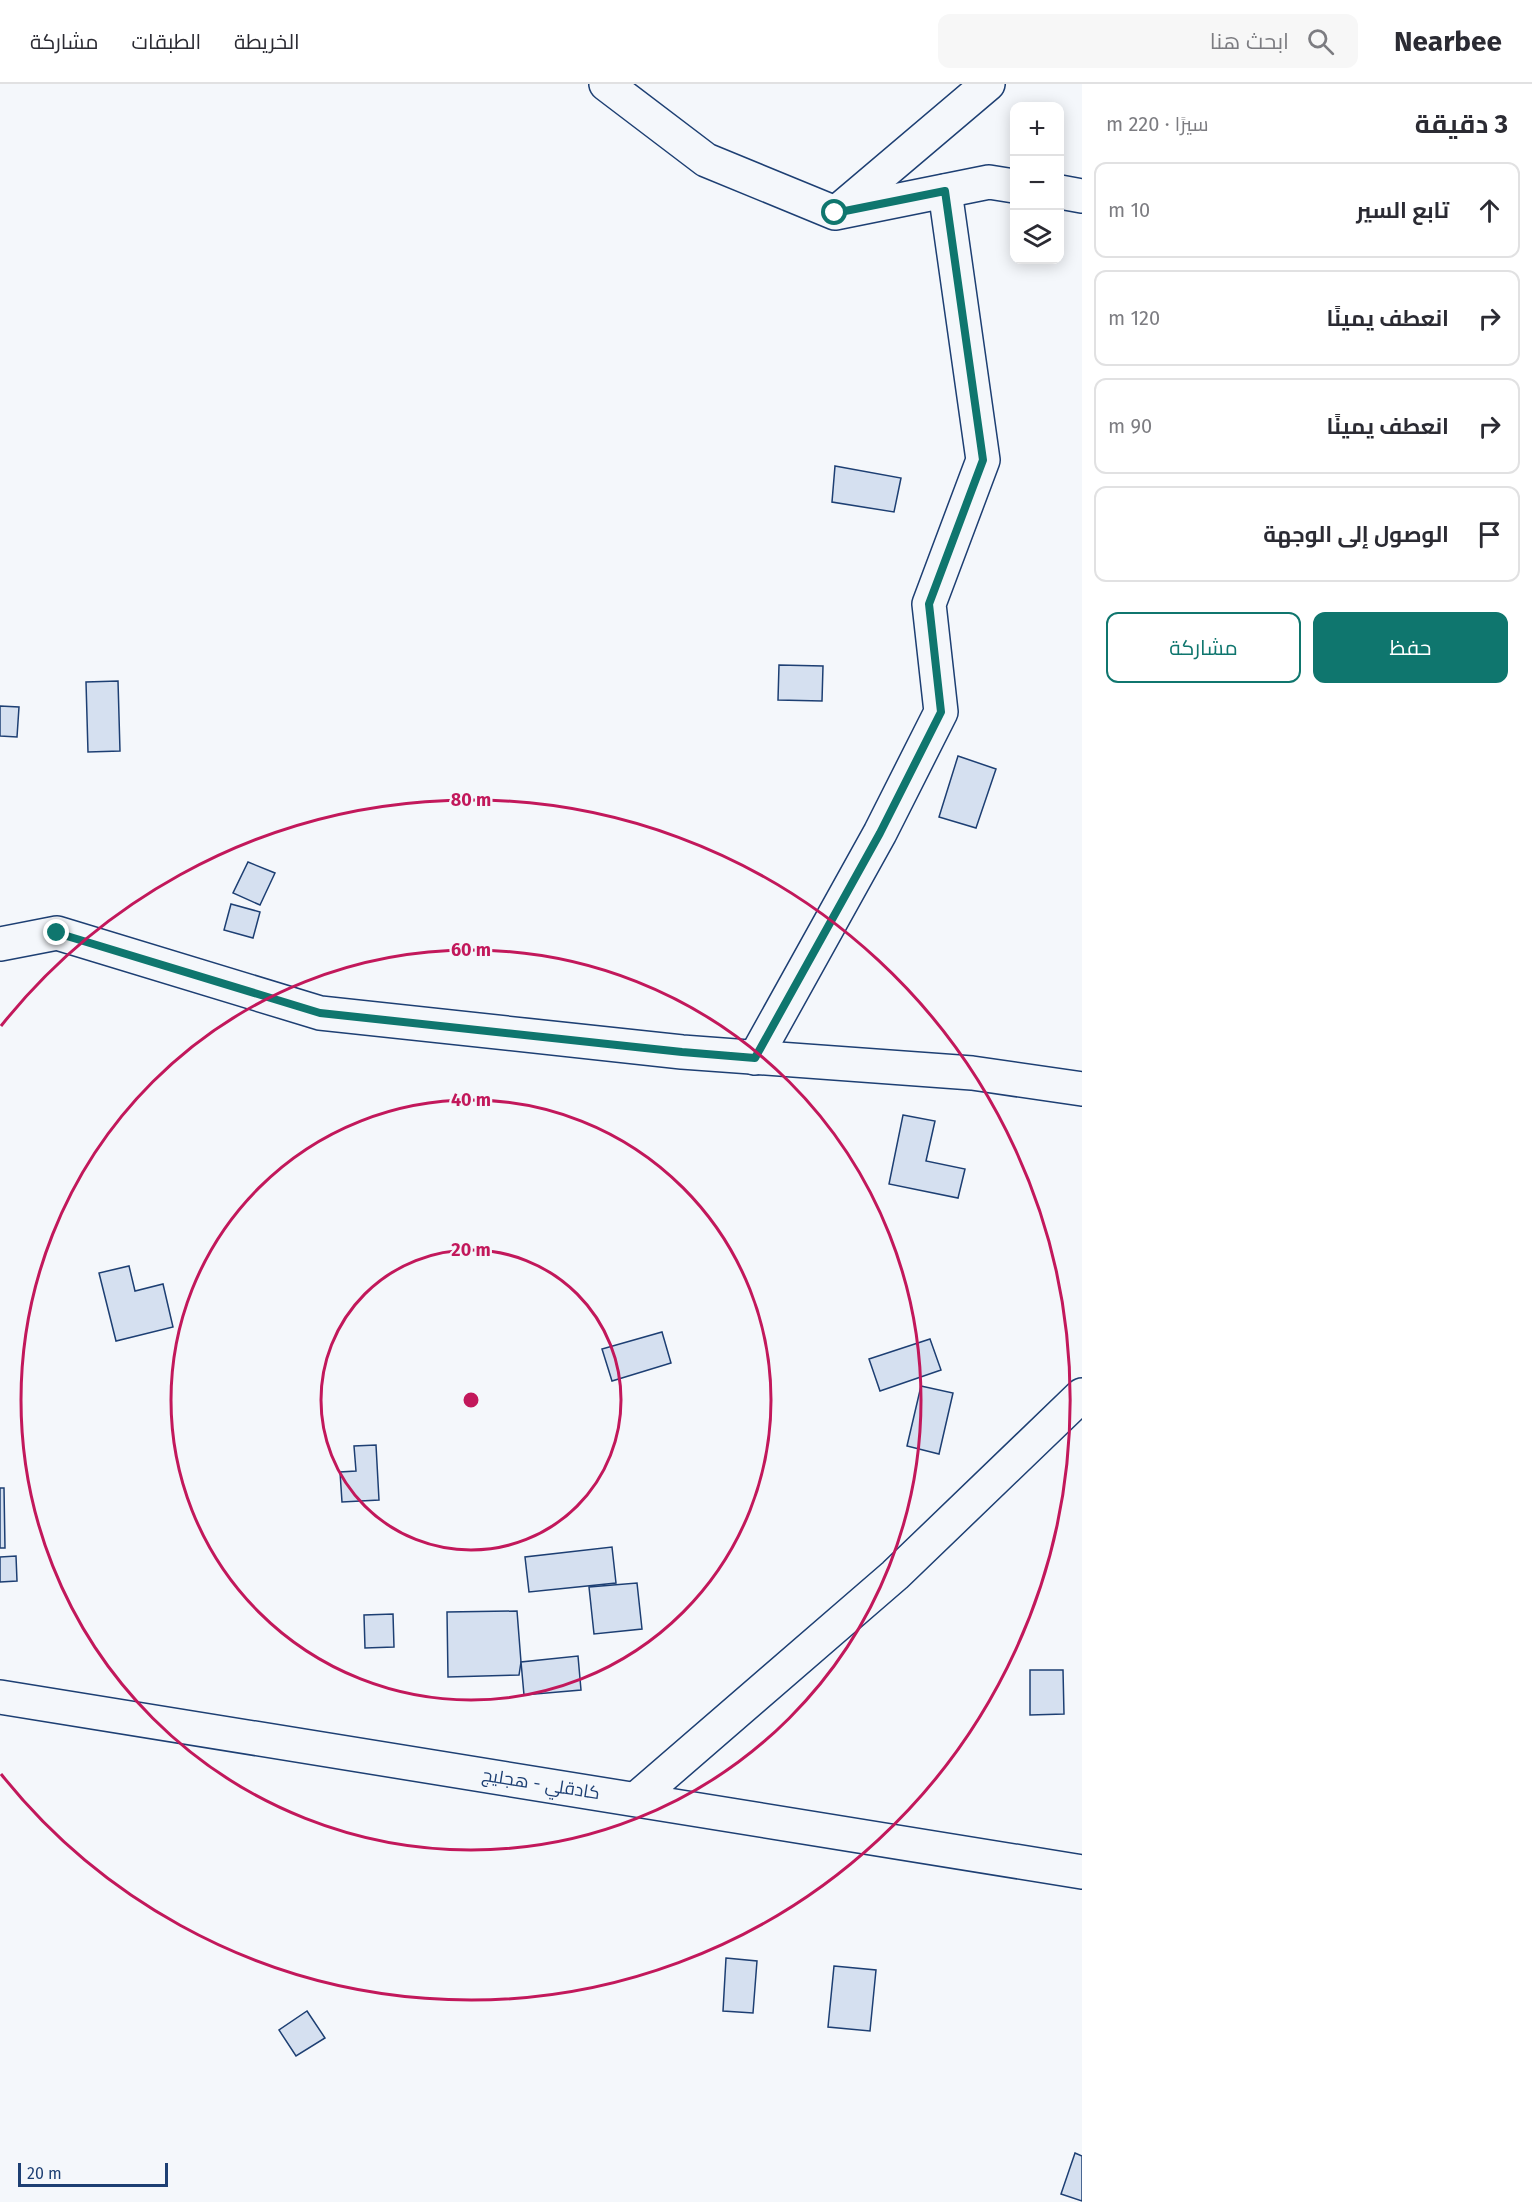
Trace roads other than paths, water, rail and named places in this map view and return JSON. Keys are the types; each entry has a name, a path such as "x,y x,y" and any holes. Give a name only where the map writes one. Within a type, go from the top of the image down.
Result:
{"street":[{"path":"606,84 706,160 835,213 989,182 1010,185"},
{"path":"835,213 988,84"},
{"path":"755,1058 880,833 941,712 929,604 983,460 945,191"},
{"path":"1064,193 1082,196"},
{"path":"0,944 57,933 320,1013 670,1051 972,1073 1082,1089"},
{"path":"636,1799 895,1575 1082,1395"},
{"name":"كادقلي - هجليج","path":"0,1696 1082,1872"}]}
